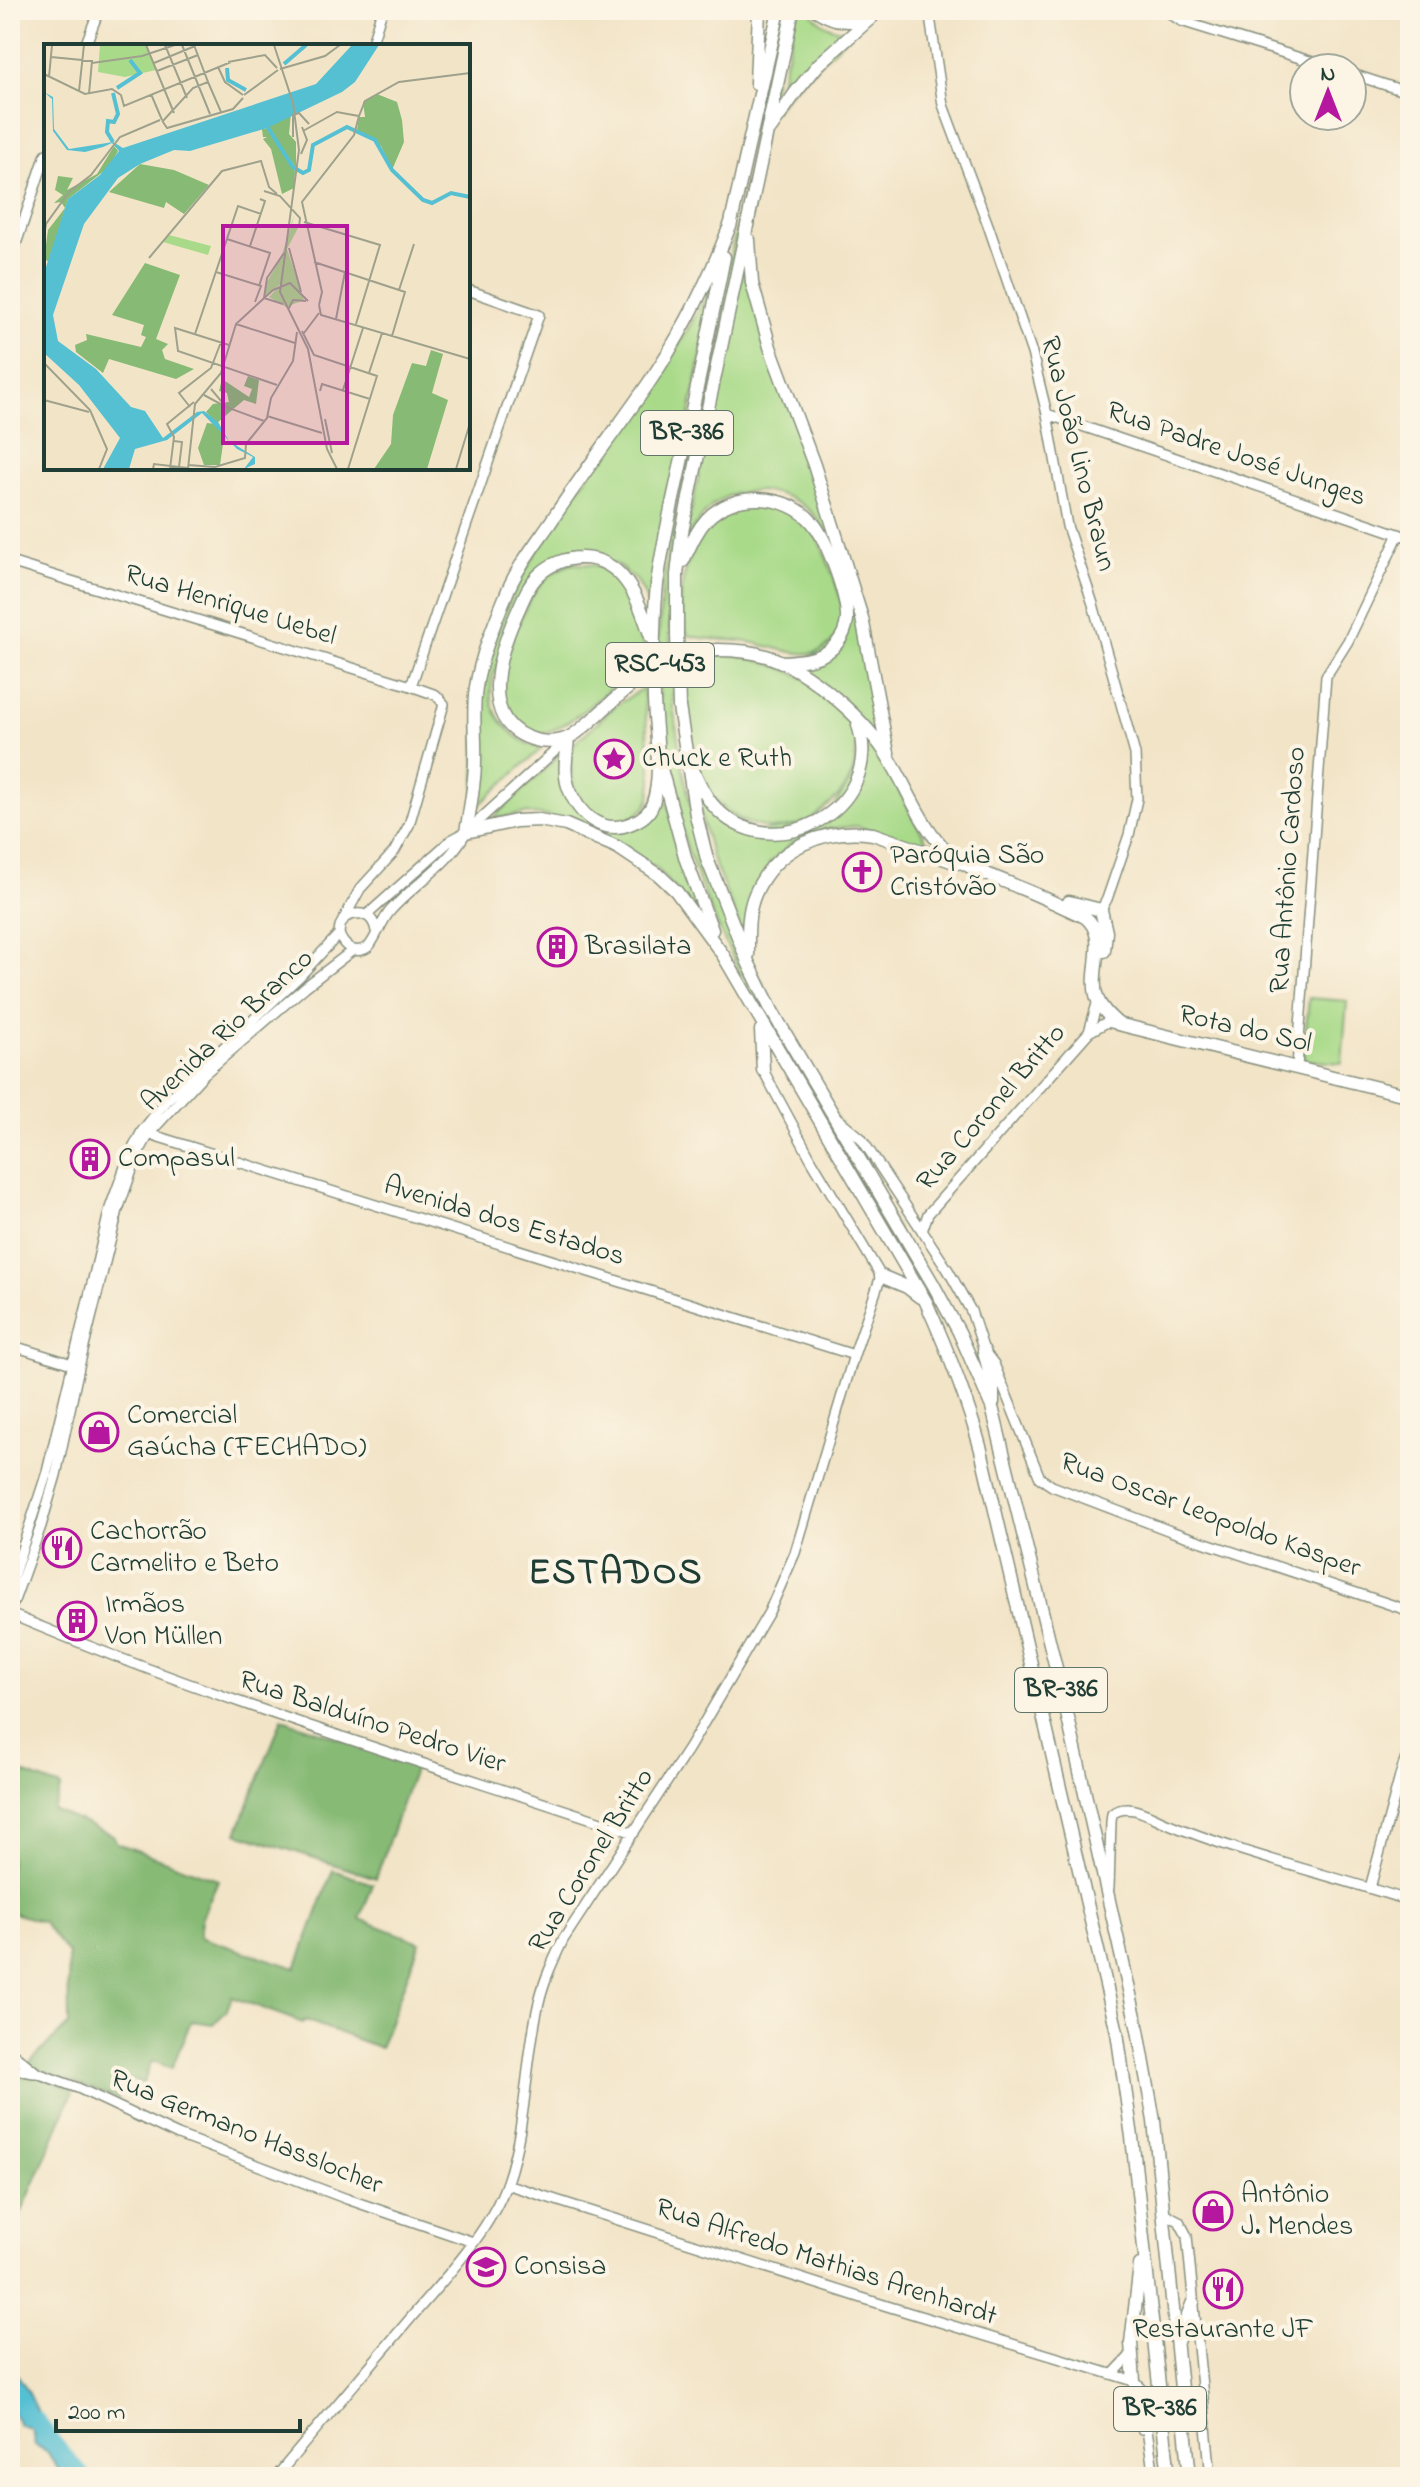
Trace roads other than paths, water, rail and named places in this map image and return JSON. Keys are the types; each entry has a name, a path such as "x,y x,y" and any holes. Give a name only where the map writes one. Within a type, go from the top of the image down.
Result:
{"highway":[{"path":"755,113 759,10"},
{"name":"BR-386","path":"779,10 731,223 657,585 653,644 657,754 686,860 723,955 926,1302 958,1377 981,1450 1117,2032 1169,2477"},
{"name":"BR-386","path":"793,10 682,532 677,575 679,707 685,750 707,859 748,962 772,1011 933,1284 959,1332 992,1407 1034,1573 1145,2069 1164,2213 1190,2477"},
{"path":"816,10 845,23 876,13"},
{"path":"767,134 818,65 876,13"},
{"path":"723,955 676,891 659,875 617,847 566,825 539,820 516,821 466,832 474,781 473,713 476,685 506,594 540,537 648,383 690,317 708,282 731,223"},
{"path":"748,224 752,283 770,347 814,465 862,618 889,756"},
{"path":"677,575 699,528 709,516 726,505 761,499 786,505 803,514 813,523 826,548 847,618 844,632 830,650 806,660 782,662"},
{"path":"653,644 638,598 626,579 594,559 574,558 553,565 528,588 503,650 497,675 499,706 506,720 526,737 548,742 568,738 565,763 569,788 588,819 609,828 628,825 647,814 653,803 657,754"},
{"name":"RSC-453","path":"568,738 630,686 660,665 688,653 718,650 749,652 782,662 818,684 856,718 889,756 934,836 949,853 967,867 1085,917 1095,927"},
{"path":"685,750 707,795 726,816 756,831 792,832 823,819 848,794 855,782 862,755 856,718"},
{"path":"748,962 749,924 754,896 785,854 807,842 843,832 873,834 967,867"},
{"name":"RSC-453","path":"1020,887 1101,910"},
{"path":"1052,902 1089,912 1101,910"},
{"path":"1101,910 1095,927 1098,1000 1106,1014 1118,1024"},
{"path":"1097,982 1106,932 1101,910"},
{"path":"759,1019 763,1070"},
{"name":"Rota do Sol","path":"1118,1024 1410,1096"},
{"path":"881,1276 907,1287 926,1302"},
{"path":"984,1351 993,1386 992,1407"},
{"path":"1134,2381 1131,2355 1142,2238"},
{"path":"1176,2345 1193,2302"}],"street":[{"path":"86,44 99,10"},
{"path":"372,44 382,10"},
{"name":"Rua João Lino Braun","path":"929,10 943,105 1032,353 1047,414 1067,526 1093,604 1135,754 1137,799 1129,835 1101,910"},
{"path":"1165,10 1181,21 1288,54"},
{"path":"1368,79 1410,93"},
{"path":"10,262 44,160"},
{"path":"411,686 539,315 470,291"},
{"name":"Rua Padre José Junges","path":"1047,414 1410,538"},
{"name":"Rua Antônio Cardoso","path":"1297,1067 1326,676 1348,641 1399,534"},
{"name":"Rua Henrique Uebel","path":"10,562 411,686 441,699 444,710 409,825 394,852 363,887"},
{"path":"365,914 451,840 466,832 568,738"},
{"name":"Avenida Rio Branco","path":"10,1613 56,1475 118,1210 145,1132 204,1074 305,987 353,950 372,944 376,931 390,910 456,849 466,832"},
{"path":"363,887 365,914"},
{"path":"328,946 343,907 363,887"},
{"name":"Avenida Rio Branco","path":"10,1586 47,1472 120,1175 165,1102 328,946 339,934 344,918 363,887"},
{"path":"344,918 353,913 365,914 372,919 376,931"},
{"name":"Avenida Rio Branco","path":"339,934 342,943 353,950"},
{"path":"1089,1032 1098,1000"},
{"path":"1089,1032 1107,1022 1118,1024"},
{"name":"Rua Coronel Britto","path":"922,1231 928,1214 1089,1032"},
{"path":"763,1070 811,1159 881,1276"},
{"path":"836,1117 861,1138 948,1270 971,1311 984,1351"},
{"name":"Avenida dos Estados","path":"145,1132 854,1355"},
{"name":"Rua Coronel Britto","path":"914,1219 928,1214"},
{"name":"Rua Coronel Britto","path":"276,2477 473,2242 506,2184 518,2136 538,2005 547,1973 563,1940 733,1676 774,1600 804,1526 854,1355 881,1276"},
{"path":"10,1345 72,1364"},
{"name":"Rua Oscar Leopoldo Kasper","path":"984,1351 994,1364 1040,1478 1052,1486 1173,1532 1410,1611"},
{"name":"Rua Balduíno Pedro Vier","path":"10,1613 99,1651 221,1695 634,1833"},
{"path":"1370,1888 1410,1747"},
{"path":"1108,1895 1112,1814 1124,1808 1191,1833 1410,1901"},
{"name":"Rua Germano Hasslocher","path":"12,2057 37,2073 78,2088 178,2135 347,2199 473,2242"},
{"path":"10,2069 37,2073"},
{"name":"Rua Alfredo Mathias Arenhardt","path":"506,2184 1134,2381"},
{"path":"1164,2213 1179,2221 1187,2236 1211,2477"},
{"path":"1113,2374 1131,2355"},
{"path":"1134,2381 1145,2392 1151,2477"}],"water":[{"path":"10,2367 28,2392 50,2440 59,2447 70,2465 92,2477 63,2477 47,2451 35,2445 32,2430 19,2425 10,2406"}],"waterway":[{"path":"37,2419 85,2477"}],"place":[{"name":"Chuck e Ruth","path":"614,759"},
{"name":"Paróquia São Cristóvão","path":"862,872"},
{"name":"Brasilata","path":"557,947"},
{"name":"Compasul","path":"90,1159"},
{"name":"Comercial Gaúcha (FECHADO)","path":"99,1432"},
{"name":"Cachorrão Carmelito e Beto","path":"62,1548"},
{"name":"Irmãos Von Müllen","path":"77,1621"},
{"name":"Antônio J. Mendes","path":"1213,2211"},
{"name":"Consisa","path":"486,2267"},
{"name":"Restaurante JF","path":"1223,2289"}],"district":[{"name":"ESTADOS","path":"616,1574"}]}
